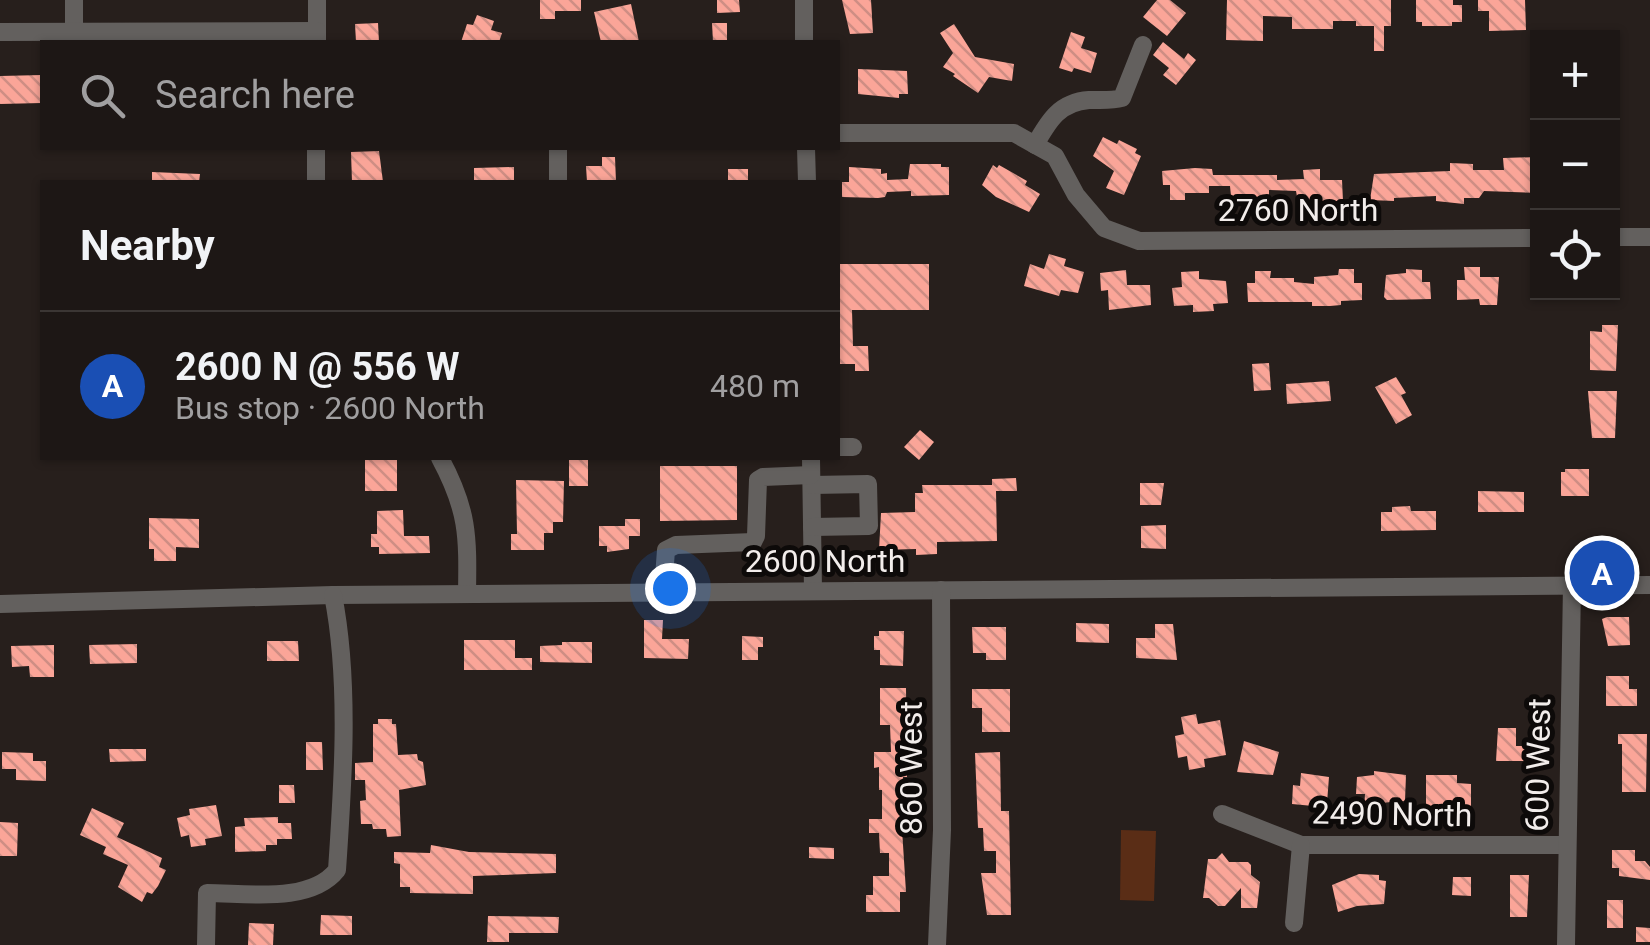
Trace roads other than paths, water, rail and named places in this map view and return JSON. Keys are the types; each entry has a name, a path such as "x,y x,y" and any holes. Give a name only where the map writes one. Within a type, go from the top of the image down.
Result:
{"street":[{"path":"74,0 74,31"},
{"path":"0,32 317,37 316,0"},
{"path":"804,0 804,40"},
{"path":"840,133 1014,133 1035,144 1047,123 1063,107 1081,101 1122,98 1143,45"},
{"name":"2760 North","path":"1035,144 1055,156 1076,194 1104,228 1139,241 1530,238"},
{"path":"316,150 316,180"},
{"path":"558,150 558,180"},
{"path":"806,150 807,180"},
{"path":"1620,237 1650,237"},
{"path":"441,460 463,506 468,532 468,594"},
{"path":"664,592 666,550 676,545 753,542 758,480 763,476 811,473 868,484 868,526 812,526"},
{"path":"811,473 813,590"},
{"name":"2600 North","path":"0,604 333,595 1650,584"},
{"name":"600 West","path":"1566,945 1572,586"},
{"name":"860 West","path":"937,945 942,830 940,590"},
{"path":"206,945 207,893 284,893 312,888 329,880 337,870 342,738 340,628 333,595"},
{"name":"2490 North","path":"1222,814 1301,844 1566,845"},
{"path":"1294,922 1301,844"}],"place":[{"name":"2600 N @ 556 W","path":"1602,573"}]}
